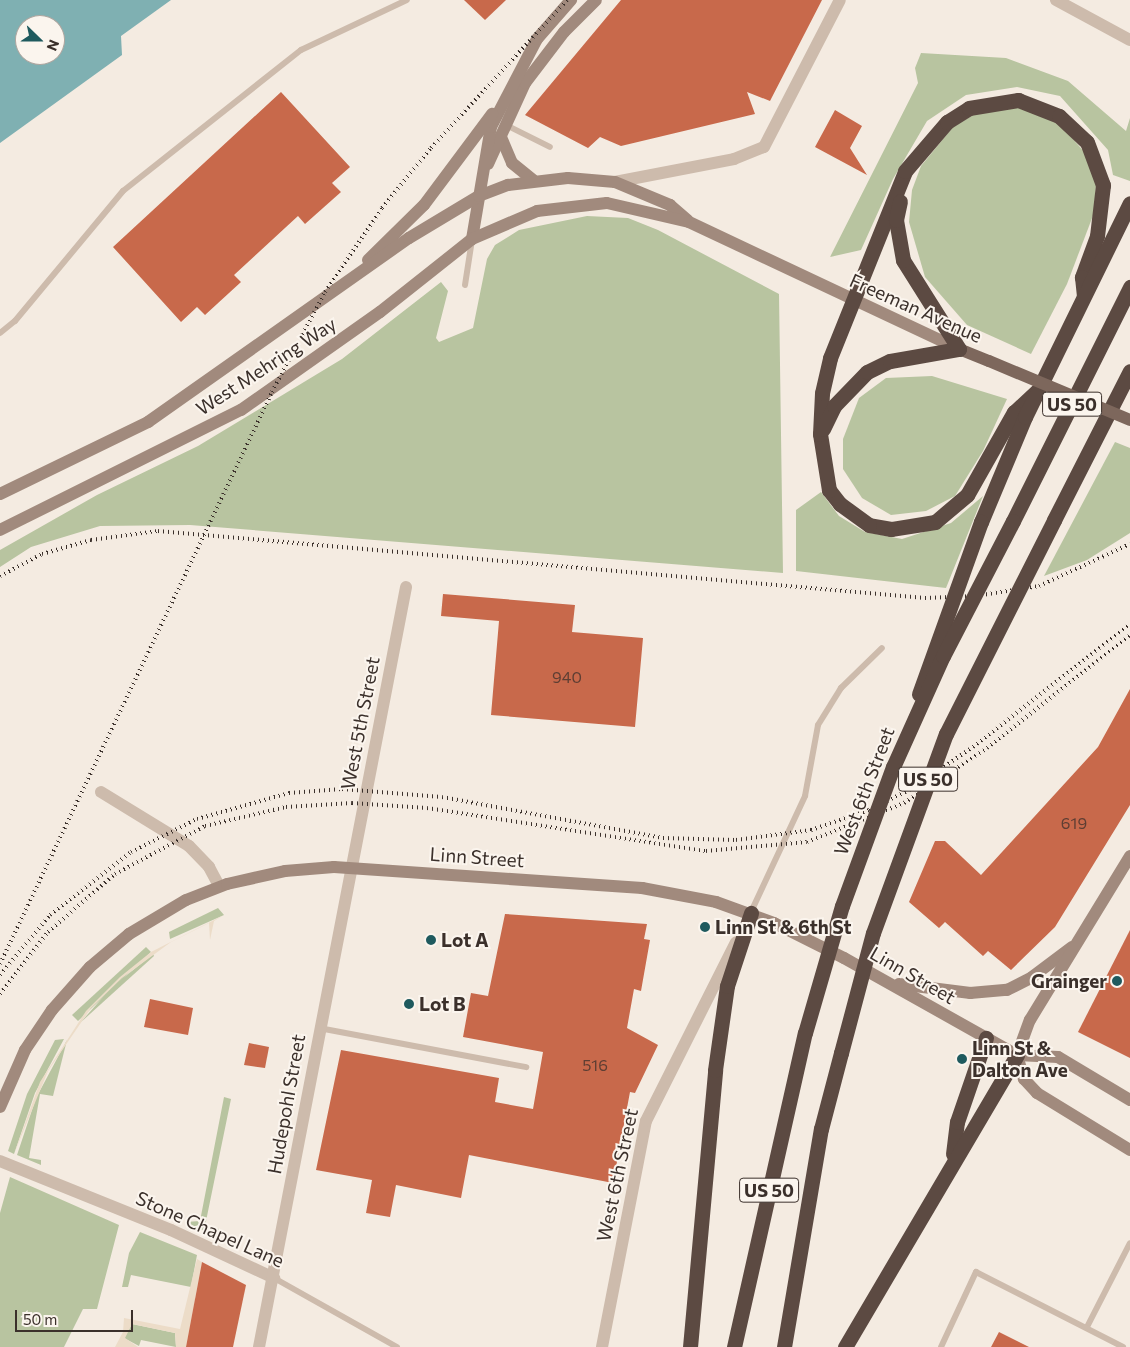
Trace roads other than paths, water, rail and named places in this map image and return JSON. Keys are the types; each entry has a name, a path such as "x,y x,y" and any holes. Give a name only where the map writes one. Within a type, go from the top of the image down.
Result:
{"highway":[{"path":"1038,390 1014,412 967,495 935,522 912,528 869,525 840,504 829,490 820,434 822,392 852,300 905,171 947,122 969,108 993,101 1041,107 1076,127 1098,163 1103,185 1097,236 1082,277 1084,294"},
{"path":"820,434 834,406 867,372 890,361 960,348 903,260 896,220 905,171"},
{"path":"915,715 922,676 981,522 1038,390 1130,203"},
{"name":"West 6th Street","path":"734,1347 805,1033 842,906 915,715 1130,287"},
{"name":"US 50","path":"784,1347 821,1129 873,933 946,734 1130,371"},
{"path":"690,1347 715,1070 727,986 751,913"},
{"path":"952,1160 957,1122 986,1038"},
{"path":"845,1347 952,1160 1017,1055"}],"main road":[{"path":"472,239 492,126 537,39 571,0"},
{"path":"483,175 506,125 544,56 596,0"},
{"path":"341,286 424,205 506,96"},
{"path":"500,137 512,163 533,180"},
{"name":"Freeman Avenue","path":"479,196 533,180 615,182 670,205 689,222"},
{"name":"West Mehring Way","path":"0,494 148,422 341,286 479,196"},
{"name":"Freeman Avenue","path":"472,239 537,211 576,204 607,203 689,222 852,300 989,361 1130,420"},
{"name":"West Mehring Way","path":"0,530 241,410 380,312 472,239"},
{"path":"1130,856 1030,1020 1017,1055 1024,1079 1037,1093 1130,1150"},
{"name":"Linn Street","path":"0,1107 33,1037 90,967 159,915 219,886 285,871 350,868 642,888 751,913 893,984 1017,1055 1058,1058 1130,1100"},
{"path":"893,984 977,993 1007,990 1032,977 1076,944"}],"street":[{"path":"615,182 734,159 764,146 840,0"},
{"path":"1056,0 1130,40"},
{"name":"West 5th Street","path":"350,868 406,587"},
{"path":"101,792 189,846 209,867 219,886"},
{"name":"Hudepohl Street","path":"259,1347 274,1278 350,868"},
{"name":"West 6th Street","path":"602,1347 646,1120 751,913"},
{"name":"Stone Chapel Lane","path":"0,1162 171,1230 274,1278"}],"lane":[{"path":"0,333 15,321 123,190 301,50 407,0"},
{"path":"506,125 550,147"},
{"path":"465,286 472,239"},
{"path":"751,913 805,796 818,725 841,688 882,648"},
{"path":"319,1028 526,1067"},
{"path":"1087,1327 1130,1244"},
{"path":"941,1347 976,1272 1123,1347"},
{"name":"Stone Chapel Lane","path":"274,1278 397,1347"}],"water":[{"path":"0,0 171,0 121,36 122,55 0,143"}],"railway":[{"path":"0,964 272,392 325,292 382,208 431,148 567,0"},
{"path":"0,576 42,554 91,540 158,531 925,598 976,596 1039,586 1130,544"},
{"path":"0,975 50,915 131,852 197,819 289,793 342,789 442,797 663,838 736,840 811,830 869,810 911,789 973,747 1130,624"},
{"path":"0,994 48,932 115,874 205,826 286,807 352,803 427,808 706,851 807,842 904,803 987,748 1130,635"}],"place":[{"name":"Linn St & 6th St","path":"705,927"},
{"name":"Lot A","path":"431,940"},
{"name":"Grainger","path":"1117,981"},
{"name":"Lot B","path":"409,1004"},
{"name":"Linn St & Dalton Ave","path":"962,1059"}]}
